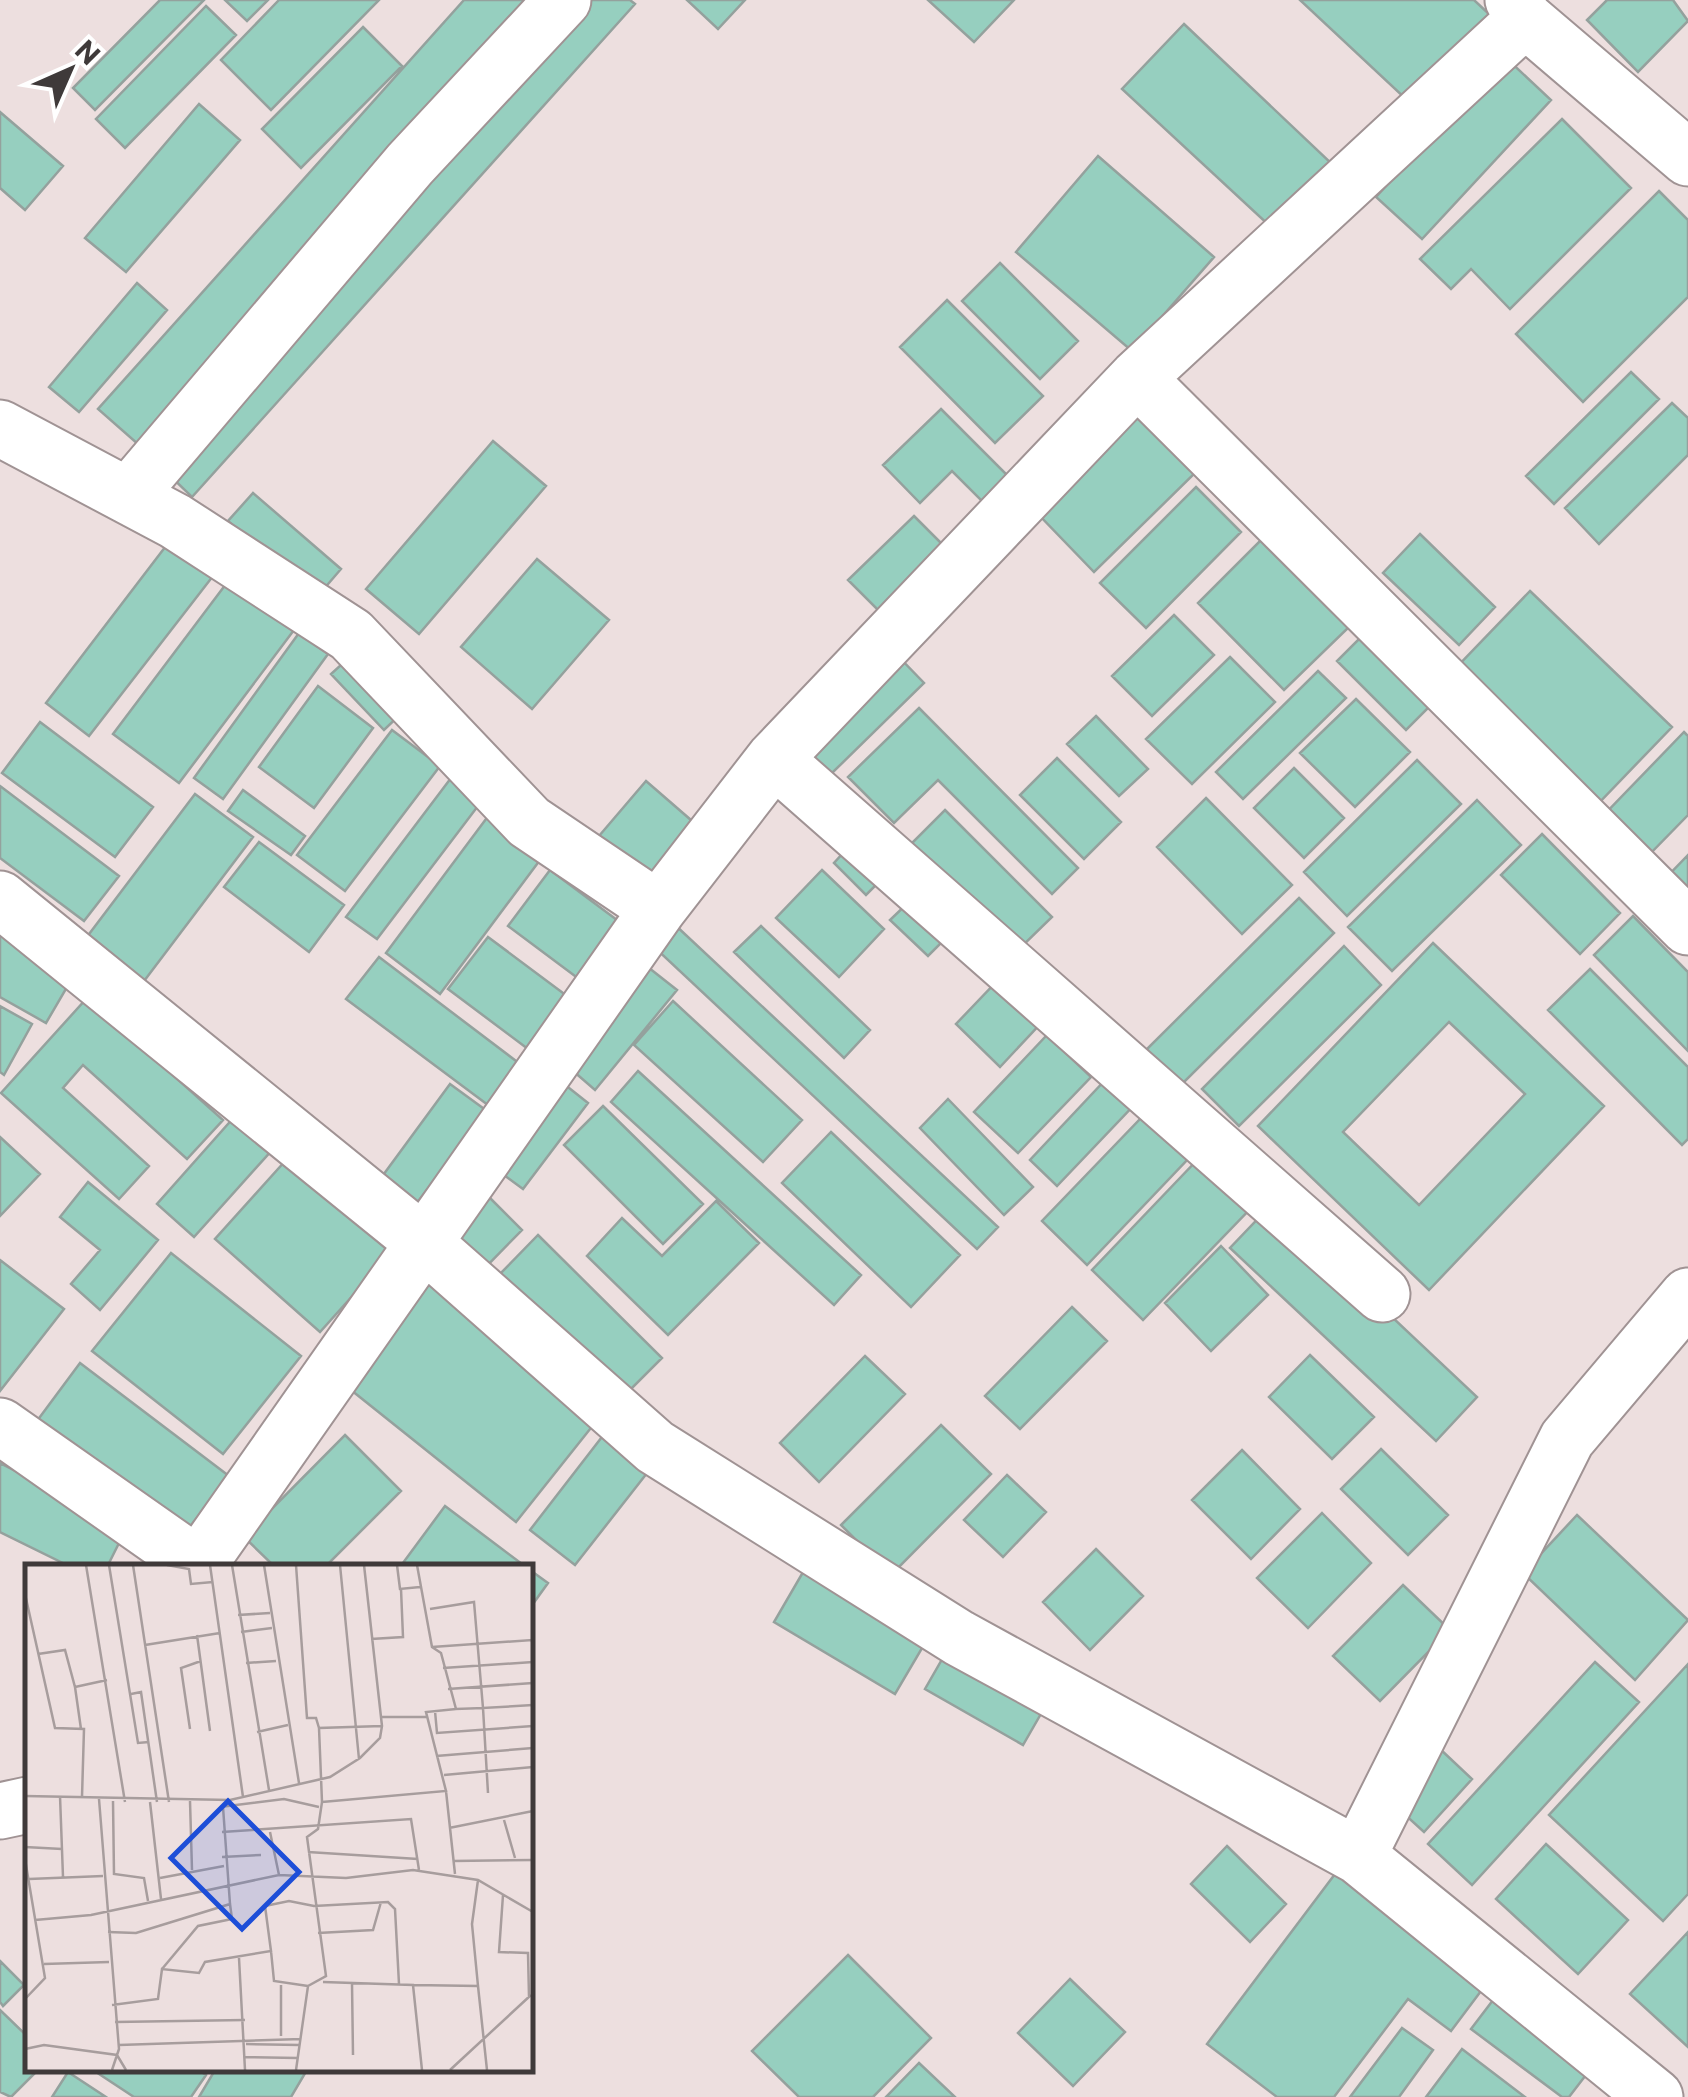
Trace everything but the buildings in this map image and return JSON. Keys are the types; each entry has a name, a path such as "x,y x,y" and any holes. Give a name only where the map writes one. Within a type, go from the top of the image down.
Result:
{"street":[{"path":"128,496 410,164 563,0"},
{"path":"198,1564 658,909 774,759 1137,378 1519,10 1688,158"},
{"path":"1137,378 1688,927"},
{"path":"0,428 128,496 350,635 529,822 658,909"},
{"path":"774,759 1382,1294"},
{"path":"0,899 423,1242 655,1447 959,1638 1358,1856 1655,2097"},
{"path":"1358,1856 1567,1439 1688,1296"},
{"path":"0,1426 194,1564"},
{"path":"0,1811 25,1806"}]}
